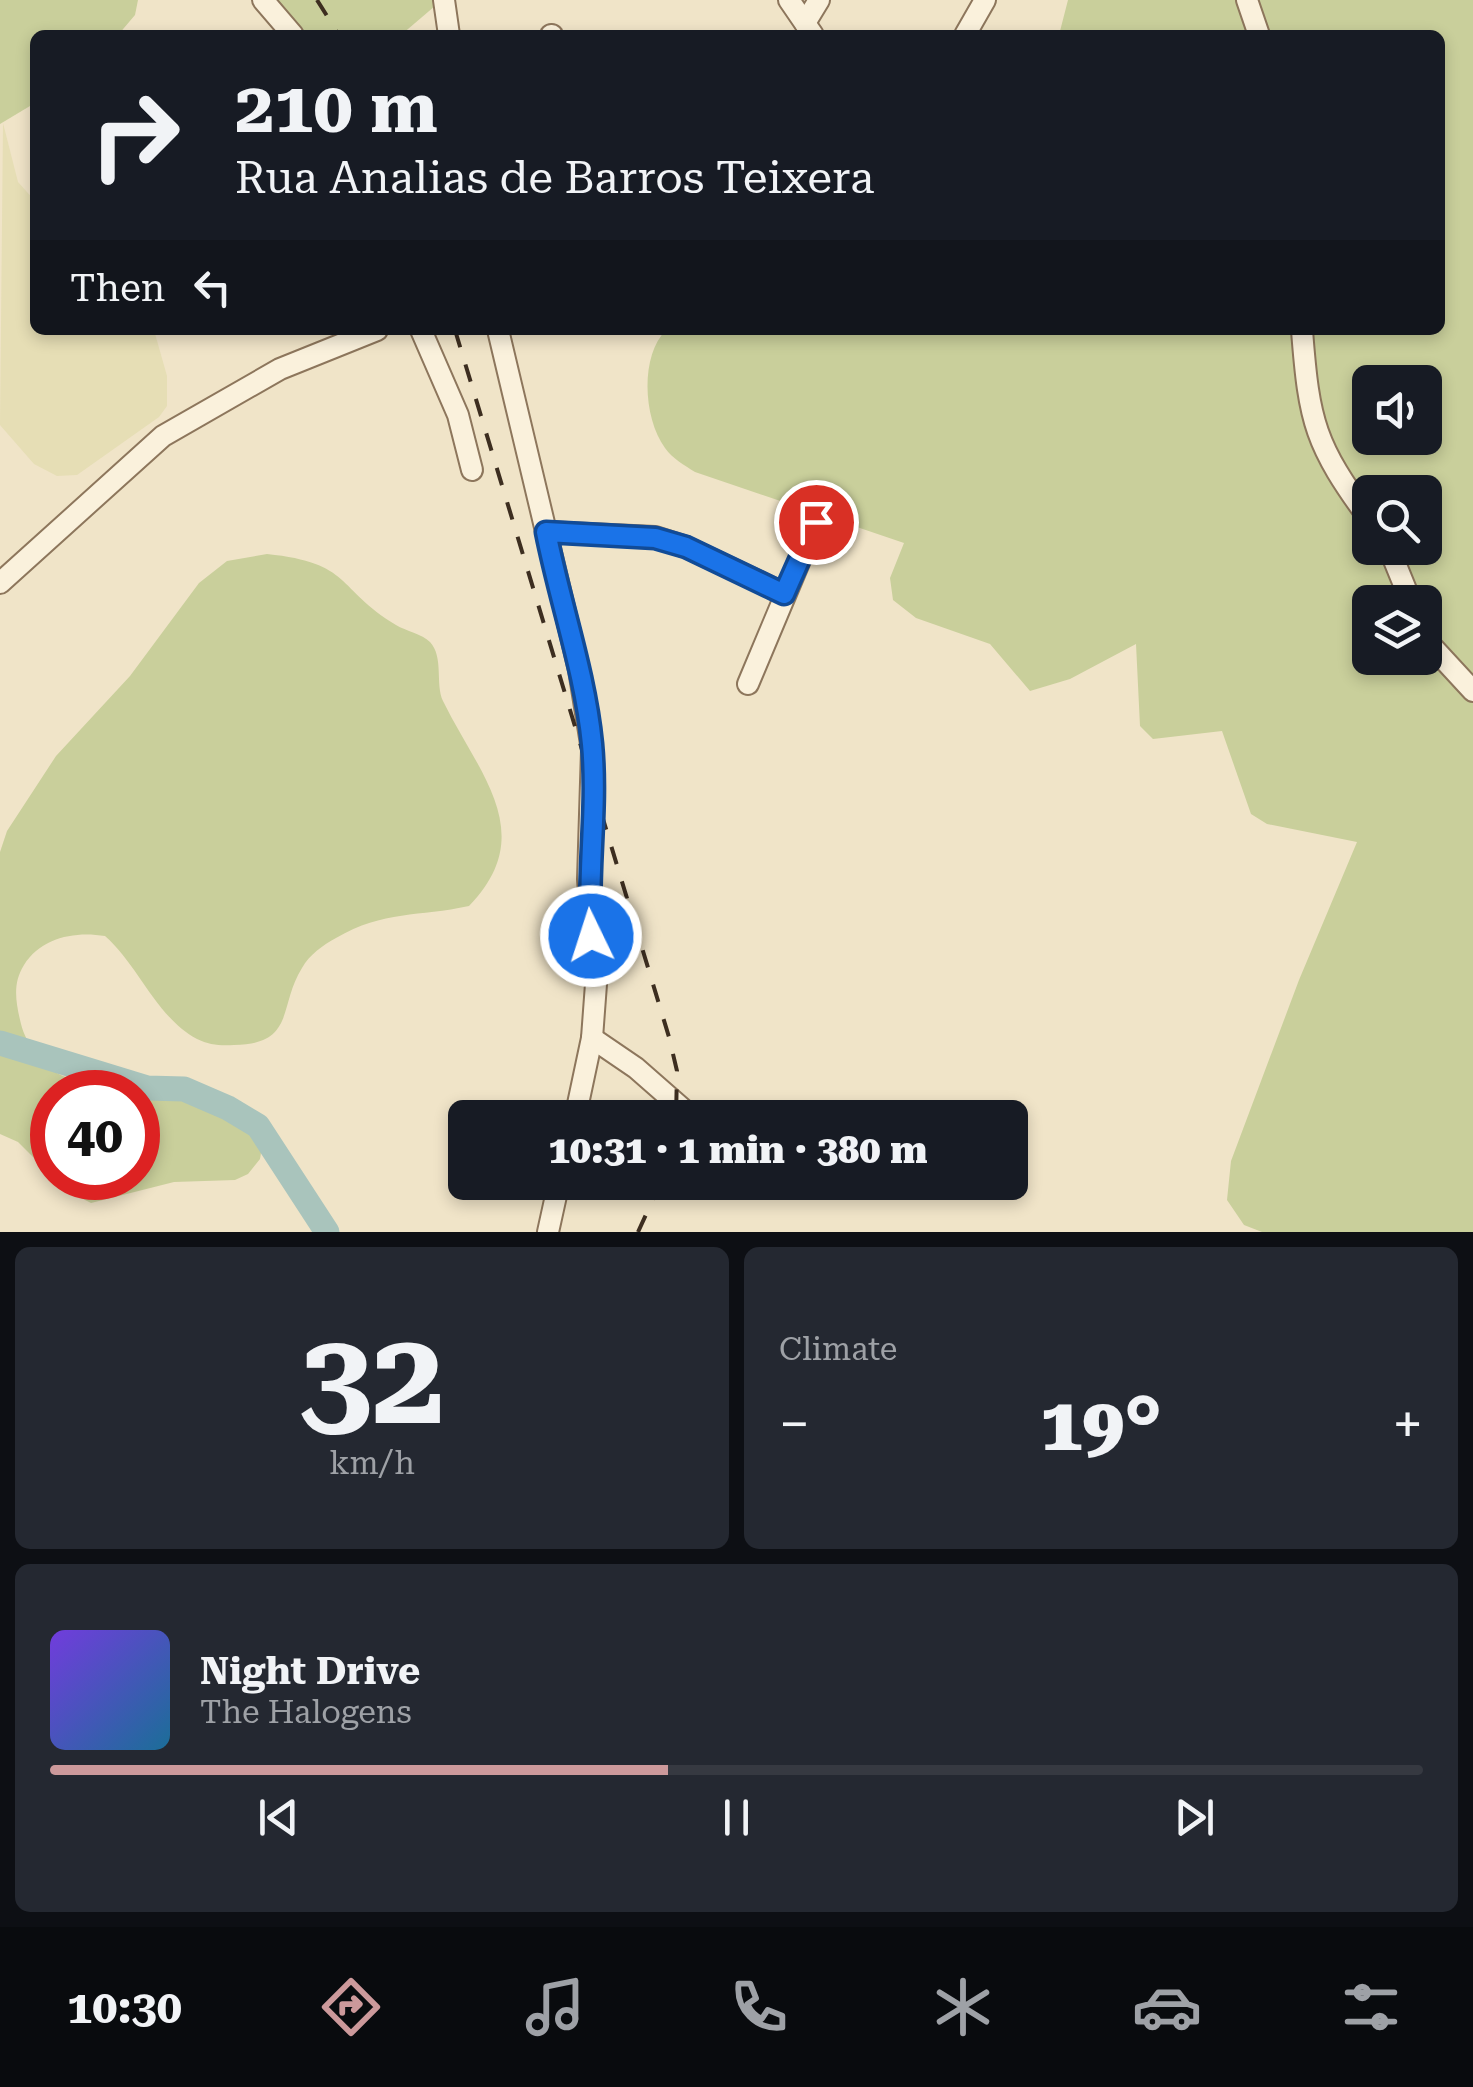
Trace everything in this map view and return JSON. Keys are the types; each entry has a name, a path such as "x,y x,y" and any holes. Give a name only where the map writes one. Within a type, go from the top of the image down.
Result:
{"street":[{"path":"263,0 289,30"},
{"path":"788,0 809,29"},
{"path":"809,29 819,0"},
{"path":"968,30 985,0"},
{"path":"1247,0 1257,30"},
{"path":"446,2 449,30"},
{"path":"0,582 163,436 280,369 365,335"},
{"path":"423,335 458,415 472,470"},
{"path":"499,335 592,750 588,880 596,984 592,1038 578,1100"},
{"path":"1303,335 1312,426 1338,479 1352,497"},
{"path":"748,684 816,522"},
{"path":"546,532 655,538 686,547 784,594"},
{"path":"1442,657 1473,691"},
{"path":"592,1038 674,1100"},
{"path":"548,1232 555,1200"}],"shaded area":[{"path":"3,123 18,182 30,195 30,335 155,335 167,376 167,406 159,417 77,475 57,476 34,464 0,425"}],"green space":[{"path":"0,0 138,0 135,15 122,30 30,30 30,106 0,124"},
{"path":"272,0 442,0 407,30 296,30"},
{"path":"1068,0 1473,0 1473,1232 1262,1232 1244,1225 1227,1200 1231,1161 1299,980 1357,842 1267,824 1251,814 1222,731 1153,739 1140,726 1136,644 1070,679 1030,691 990,644 916,618 893,600 890,578 904,543 695,472 679,462 668,452 652,421 648,371 662,335 1445,335 1445,30 1060,30"},
{"path":"267,554 315,564 341,579 376,612 430,642 437,655 443,701 496,803 500,853 490,879 469,906 370,923 321,947 302,968 276,1030 254,1043 211,1044 183,1029 105,936 82,934 49,942 24,965 16,986 27,1039 54,1070 30,1070 30,1154 18,1142 0,1134 0,852 7,831 56,756 130,676 199,583 227,561"},
{"path":"160,1089 217,1100 243,1112 259,1132 260,1159 248,1174 235,1180 160,1186"}],"waterway":[{"path":"0,1043 147,1088 184,1089 228,1108 258,1126 327,1232"}],"railway":[{"path":"317,0 336,30"},
{"path":"457,335 669,1037 677,1071 676,1100"},
{"path":"638,1232 653,1200"}],"route":[{"path":"591,936 588,880 594,786 589,718 546,532 655,538 686,547 784,594 816,522"}]}
